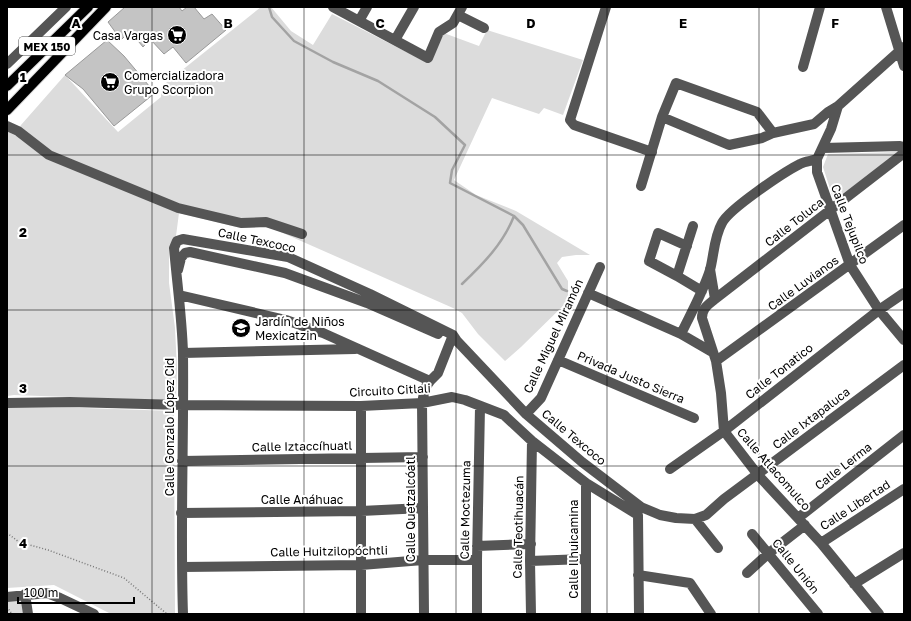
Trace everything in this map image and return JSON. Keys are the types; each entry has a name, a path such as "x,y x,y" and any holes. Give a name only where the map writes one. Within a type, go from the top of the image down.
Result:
{"main road":[{"name":"MEX 150","path":"7,86 88,7"},
{"name":"MEX 150","path":"7,110 106,7"}],"street":[{"path":"7,64 66,7"},
{"path":"333,7 428,58 439,32 453,23 460,11 484,28"},
{"path":"359,21 367,7"},
{"path":"395,40 414,7"},
{"path":"606,7 570,118 574,125 652,152"},
{"path":"803,67 820,7"},
{"path":"886,7 902,49 904,66"},
{"path":"662,117 729,145 814,124 838,106 902,49"},
{"path":"641,186 662,117 676,83 757,112 773,133"},
{"path":"681,334 702,291 710,270 718,233 723,222 730,212 785,173 801,163 817,159 831,129 838,106"},
{"path":"7,126 18,131 49,155 178,208 242,223 266,222 302,234"},
{"path":"823,148 904,147"},
{"name":"Calle Toluca","path":"702,312 704,308 715,299 904,153"},
{"name":"Calle Tejupilco","path":"817,159 817,172 850,265 879,310 904,340"},
{"name":"Calle Luvianos","path":"714,357 850,265 904,225"},
{"path":"677,276 693,226"},
{"path":"687,246 658,233 649,261 702,291"},
{"name":"Calle Texcoco","path":"177,242 184,239 288,257 370,294 454,339 526,414 582,462 641,507 660,515 695,519"},
{"name":"Calle Gonzalo López Cid","path":"177,242 174,248 179,296 182,353 181,513 183,614"},
{"name":"Calle Texcoco","path":"176,278 181,258 185,253 190,252 285,273 367,303 454,339"},
{"name":"Calle Miguel Miramón","path":"526,414 541,398 600,267"},
{"path":"710,270 715,299"},
{"path":"588,293 681,334 714,357"},
{"name":"Calle Tonatico","path":"670,469 724,431 879,310 904,293"},
{"path":"179,296 286,320 323,333 430,380 438,373 454,339"},
{"name":"Calle Atlacomulco","path":"702,312 702,318 714,357 721,393 724,431 758,475 821,543 879,614"},
{"path":"182,353 359,349"},
{"name":"Privada Justo Sierra","path":"558,360 694,418"},
{"name":"Calle Ixtapaluca","path":"695,519 706,515 724,499 904,365"},
{"name":"Calle Quetzalcóatl","path":"424,614 422,403 425,388 430,380"},
{"name":"Circuito Citlali","path":"7,403 70,402 182,406 361,406 422,403 452,397 465,400 504,415 532,441 586,483 638,515 639,614"},
{"path":"361,406 361,614"},
{"name":"Calle Moctezuma","path":"477,614 480,407"},
{"name":"Calle Lerma","path":"747,573 801,522 904,435"},
{"name":"Calle Teotihuacán","path":"531,614 530,561 532,441"},
{"name":"Calle Iztaccíhuatl","path":"182,461 423,457"},
{"name":"Calle Ilhuicamina","path":"586,483 586,614"},
{"name":"Calle Libertad","path":"821,543 904,489"},
{"name":"Calle Anáhuac","path":"181,513 361,511 423,508"},
{"path":"695,519 718,548"},
{"name":"Calle Unión","path":"752,534 818,614"},
{"path":"477,546 531,544"},
{"path":"854,584 904,553"},
{"path":"530,561 585,559"},
{"name":"Calle Huitzilopóchtli","path":"182,567 361,565 423,560 477,560"},
{"path":"638,575 690,583 711,614"},
{"path":"7,597 47,593 94,614"},
{"path":"26,594 28,614"}],"path":[{"path":"7,533 19,542 48,550 124,578 167,614"},
{"path":"7,607 12,614"}],"shaded area":[{"path":"261,7 271,7 291,31 313,45 332,14 428,63 441,32 479,46 487,30 583,60 563,115 544,108 539,114 492,98 454,180 476,195 516,211 590,255 562,257 557,263 568,281 568,297 565,304 505,361 478,334 462,313 453,308 267,226 241,228 179,213 176,236 169,246 169,283 175,328 177,369 176,401 14,395 7,396 7,131 16,136 21,125 65,75 118,132 161,97 161,87"},
{"path":"897,152 834,201 823,167 828,154"},
{"path":"25,406 174,411 175,614 111,614 54,585 7,588 7,407"},
{"path":"21,600 25,614 7,614 7,601"}],"building":[{"name":"Casa Vargas","path":"125,7 179,7 182,11 187,7 194,7 204,19 212,14 226,30 186,63 173,47 164,54 150,39 143,47 130,31 121,40 108,22"},
{"name":"Comercializadora Grupo Scorpion","path":"107,40 124,56 155,93 114,126 83,89 65,75"}],"waterway":[{"path":"269,7 272,17 294,41 333,62 378,81 435,117 465,145 452,170 450,183 514,216 523,225 562,289 567,291"},
{"path":"462,284 492,253 504,236 514,216"}],"place":[{"name":"Casa Vargas","path":"177,35"},
{"name":"Comercializadora Grupo Scorpion","path":"110,82"},
{"name":"Jardín de Niños Mexicatzin","path":"241,328"}]}
